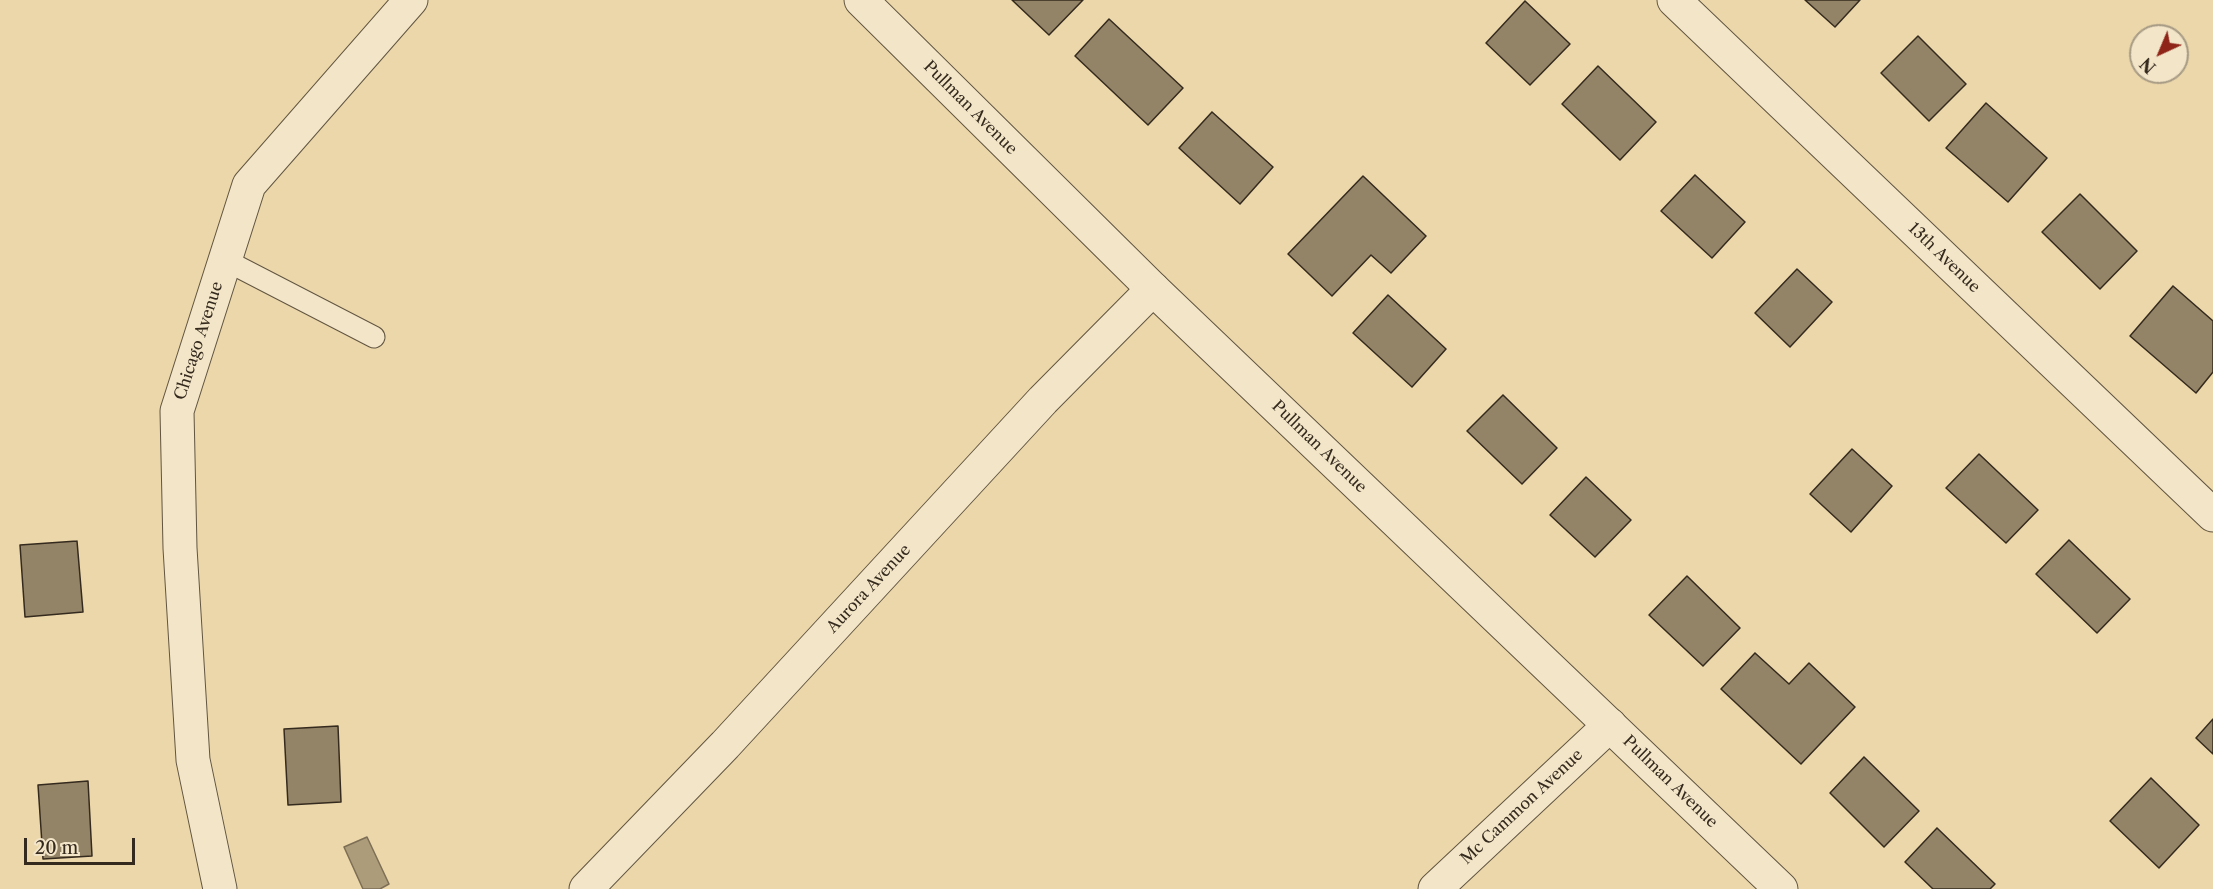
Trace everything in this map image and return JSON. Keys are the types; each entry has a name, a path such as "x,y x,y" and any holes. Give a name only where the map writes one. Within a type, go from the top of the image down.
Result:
{"street":[{"name":"Chicago Avenue","path":"220,889 193,760 180,548 177,411 249,185 411,0"},
{"name":"Pullman Avenue","path":"861,0 1153,289 1781,889"},
{"name":"13th Avenue","path":"1674,0 2213,515"},
{"name":"Aurora Avenue","path":"586,889 725,745 1043,400 1153,289"},
{"name":"Mc Cammon Avenue","path":"1435,889 1610,725"}],"lane":[{"path":"225,261 374,337"}],"shaded area":[{"path":"367,837 389,884 380,889 363,889 344,847"}],"building":[{"path":"1012,0 1083,0 1049,35"},
{"path":"1805,0 1860,0 1835,27"},
{"path":"1525,1 1570,44 1530,85 1486,43"},
{"path":"1109,19 1183,88 1148,125 1075,56"},
{"path":"1918,36 1966,84 1929,121 1881,73"},
{"path":"1598,66 1656,122 1620,160 1562,104"},
{"path":"1986,103 2047,158 2008,202 1946,148"},
{"path":"1212,112 1273,167 1240,204 1179,148"},
{"path":"1695,175 1745,222 1712,258 1661,211"},
{"path":"1363,176 1426,236 1391,273 1371,255 1332,296 1288,254"},
{"path":"2080,194 2137,251 2100,289 2042,232"},
{"path":"1797,269 1832,302 1790,347 1755,313"},
{"path":"2173,286 2213,321 2213,372 2196,393 2130,336"},
{"path":"1388,295 1446,349 1412,387 1353,333"},
{"path":"1503,395 1557,448 1522,484 1467,431"},
{"path":"1852,449 1892,486 1851,532 1810,494"},
{"path":"1979,454 2038,510 2006,543 1946,488"},
{"path":"1586,477 1631,520 1595,557 1550,515"},
{"path":"2069,540 2130,599 2097,633 2036,574"},
{"path":"77,541 83,612 25,617 20,545"},
{"path":"1687,576 1740,628 1703,666 1649,615"},
{"path":"1755,653 1789,684 1809,663 1855,707 1801,764 1721,689"},
{"path":"2213,719 2213,754 2196,738"},
{"path":"338,726 341,802 288,805 284,729"},
{"path":"1864,757 1919,811 1884,847 1830,793"},
{"path":"2151,778 2199,825 2159,868 2110,821"},
{"path":"88,781 92,856 43,859 38,785"},
{"path":"1937,828 1995,884 1990,889 1933,889 1905,862"}]}
